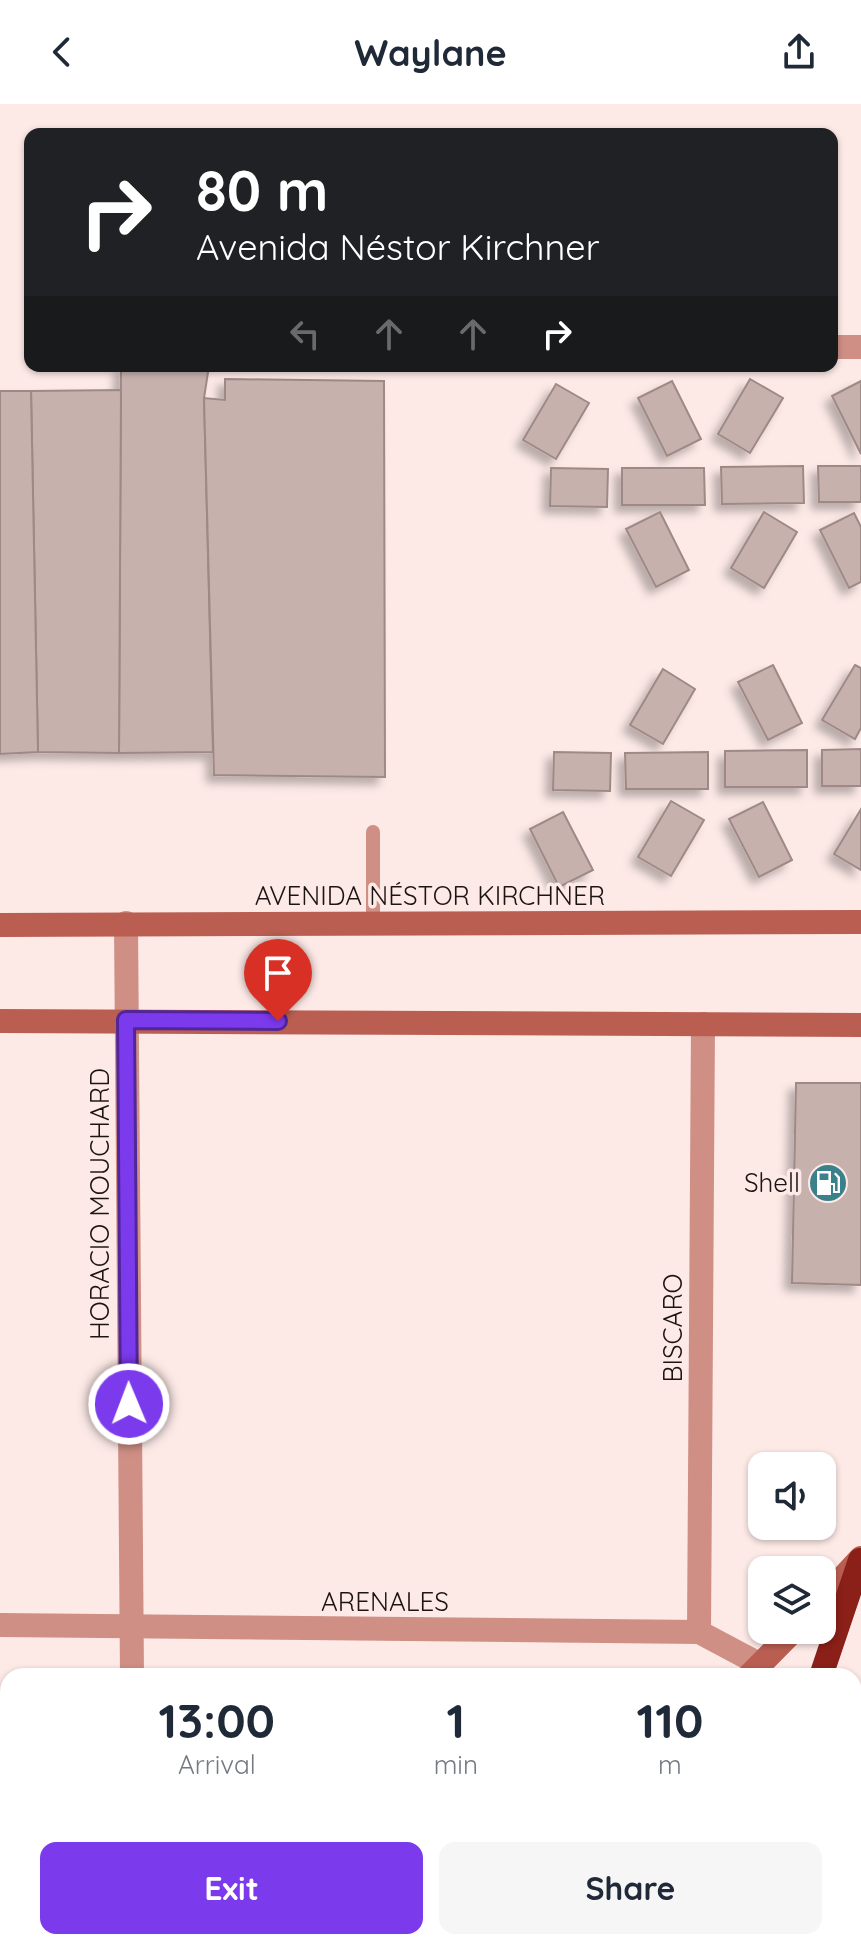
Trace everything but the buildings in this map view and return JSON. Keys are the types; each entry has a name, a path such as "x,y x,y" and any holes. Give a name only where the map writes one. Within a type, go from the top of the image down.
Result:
{"highway":[{"path":"824,1668 860,1559"}],"main road":[{"name":"AVENIDA NÉSTOR KIRCHNER","path":"0,925 861,922"},
{"path":"0,1021 861,1025"},
{"path":"836,1585 860,1559"},
{"path":"757,1668 780,1644"}],"street":[{"path":"838,347 861,347"},
{"name":"HORACIO MOUCHARD","path":"126,923 132,1668"},
{"name":"BISCARO","path":"699,1632 703,1024"},
{"name":"ARENALES","path":"0,1625 699,1632 752,1668"}],"lane":[{"path":"373,832 373,924"}],"place":[{"name":"Shell","path":"828,1183"}],"route":[{"path":"129,1404 126,1020 278,1021"}]}
